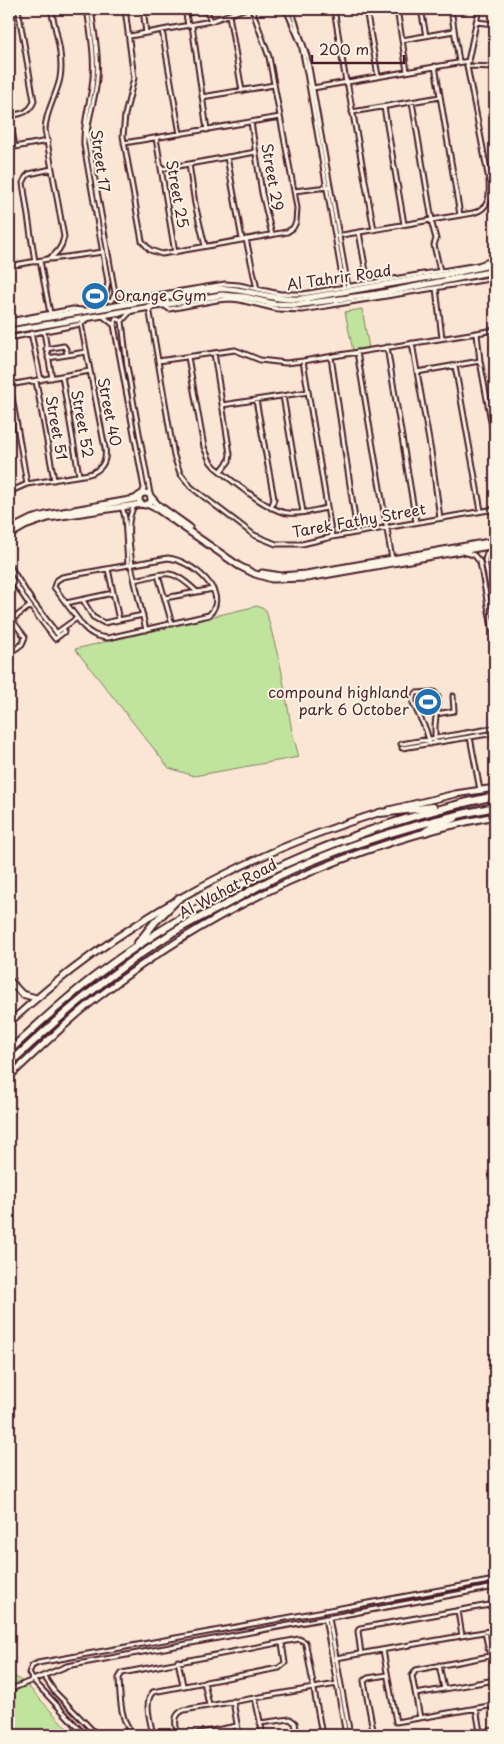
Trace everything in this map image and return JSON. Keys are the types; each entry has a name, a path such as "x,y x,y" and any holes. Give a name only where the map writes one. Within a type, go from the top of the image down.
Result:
{"highway":[{"name":"Al Wahat Road","path":"9,1051 70,997 132,950 164,928 216,898 283,864 360,833 447,806 495,796"},
{"path":"380,812 447,806"},
{"name":"Al Wahat Road","path":"9,1064 48,1027 104,981 173,932 262,885 314,861 402,829 495,807"},
{"path":"425,832 454,819 457,815"},
{"path":"132,950 155,922 179,898"}],"street":[{"path":"16,147 9,114 25,113 34,101 18,9"},
{"path":"48,259 58,253 64,237 46,122 58,87 61,71 51,9"},
{"name":"Street 17","path":"89,9 94,73 83,134 108,282 106,299"},
{"name":"Street 17","path":"89,9 97,44 98,66 95,97 88,118 87,135 115,293"},
{"path":"125,9 134,78 125,115 124,143 142,241 145,246 156,253 162,254 287,232 293,228 298,215 269,57 252,9"},
{"path":"143,9 146,33"},
{"path":"208,9 210,19"},
{"path":"130,36 190,25 244,9"},
{"path":"286,9 301,44 312,88"},
{"path":"290,9 306,51 344,288"},
{"path":"334,9 374,230"},
{"path":"366,9 378,76"},
{"path":"396,9 407,71"},
{"path":"421,9 426,36"},
{"path":"451,9 459,62"},
{"path":"337,236 479,212 487,204 490,193 489,180 467,66 479,9"},
{"path":"207,130 190,25 185,11 206,11 210,19"},
{"path":"228,15 242,91"},
{"path":"476,22 495,24"},
{"path":"162,30 180,134"},
{"path":"402,40 454,31"},
{"path":"312,88 469,61"},
{"path":"435,66 460,215"},
{"path":"467,66 495,67"},
{"path":"202,97 274,85"},
{"path":"352,112 440,97"},
{"path":"412,102 431,220 436,239 434,245 440,271"},
{"path":"384,106 404,224"},
{"path":"124,143 280,117"},
{"name":"Street 29","path":"251,122 272,236"},
{"name":"Street 25","path":"156,138 175,253"},
{"path":"9,148 48,142"},
{"path":"161,169 256,152"},
{"path":"227,157 244,239 258,290"},
{"path":"189,164 195,204 205,246"},
{"path":"35,262 23,183 29,174 52,169"},
{"path":"294,191 329,186"},
{"path":"359,232 368,283"},
{"path":"337,236 348,287"},
{"path":"9,266 103,252"},
{"path":"477,269 495,259"},
{"path":"40,261 50,321 53,323"},
{"path":"144,301 151,296 218,284 239,285 276,294 303,294 484,264"},
{"name":"Al Tahrir Road","path":"9,322 39,319 50,315 144,301 189,297 229,295 281,305 375,296 465,274 495,264"},
{"name":"Al Tahrir Road","path":"465,274 486,274 495,271"},
{"path":"486,274 495,277"},
{"name":"Al Tahrir Road","path":"189,297 230,288 284,299 301,299 455,276"},
{"path":"161,304 169,309 231,299 290,310 328,306 375,296 436,288 495,277"},
{"path":"368,283 376,287"},
{"path":"436,288 442,338"},
{"path":"324,295 329,290"},
{"path":"92,310 106,299 112,300 115,293"},
{"path":"115,293 119,300 128,304"},
{"path":"276,294 284,299"},
{"name":"Al Tahrir Road","path":"9,331 161,304 178,298"},
{"path":"317,302 328,306"},
{"name":"Tarek Fathy Street","path":"149,306 176,464 191,487 254,534 268,542 284,545 302,544 357,532 495,509"},
{"path":"122,321 135,309"},
{"path":"9,322 50,315"},
{"path":"100,315 114,325"},
{"path":"9,338 81,324 89,317"},
{"path":"122,321 116,318 114,325 144,488 139,499 142,504"},
{"path":"39,319 42,325"},
{"path":"122,321 127,366 151,500 142,504 130,514 127,531"},
{"name":"Street 40","path":"9,492 27,484 96,472 105,462 106,455 81,324"},
{"path":"158,361 235,350 260,360 286,363 495,330"},
{"path":"44,332 52,378"},
{"path":"32,333 41,380"},
{"path":"477,334 480,362 495,443"},
{"path":"412,343 431,452 440,518"},
{"path":"46,349 64,346 67,355"},
{"path":"387,347 416,522"},
{"path":"48,358 86,352"},
{"path":"357,352 392,561"},
{"path":"214,353 230,454 229,460 221,471"},
{"path":"331,356 357,532"},
{"path":"188,357 204,447 210,461 271,508 286,513 327,508"},
{"path":"303,361 332,537"},
{"path":"417,372 480,362"},
{"path":"454,366 481,511"},
{"path":"27,484 9,385 90,372"},
{"name":"Street 52","path":"62,376 79,476"},
{"name":"Street 51","path":"36,381 54,480"},
{"path":"222,406 308,392"},
{"path":"283,396 303,512"},
{"path":"256,400 274,499 271,508"},
{"path":"9,535 33,523 74,511 135,499 145,492 157,504 202,538"},
{"path":"74,511 142,504 157,509 249,568 273,575 306,574 495,546"},
{"path":"122,506 127,531 130,565 146,630"},
{"path":"9,530 31,519 66,513"},
{"path":"392,561 495,541"},
{"path":"495,546 487,553 485,558 495,614"},
{"path":"460,551 472,554 478,559 495,644"},
{"path":"478,559 481,556 485,558"},
{"path":"176,558 198,571 213,589 216,606 209,615 146,630 101,638 88,631 54,587 54,584 58,578 108,569 176,558"},
{"path":"9,565 56,634"},
{"path":"108,569 119,620"},
{"path":"134,580 170,573 179,576 196,592"},
{"path":"9,574 30,606 56,634"},
{"path":"158,575 172,624"},
{"path":"165,598 213,589"},
{"path":"66,603 113,593"},
{"path":"83,600 89,613 98,621 104,623 143,615"},
{"path":"9,654 24,641 23,634 10,619 30,606"},
{"path":"56,634 61,628 64,628 77,618"},
{"path":"430,744 426,730 413,703 414,695 431,691 437,694 439,700 434,729 435,740"},
{"path":"436,714 454,711 453,696"},
{"path":"402,748 430,744 435,740 495,728"},
{"path":"426,730 434,729"},
{"path":"401,744 429,739 470,737 495,733"},
{"path":"470,737 480,790"},
{"path":"9,1023 74,967 112,940 179,898 230,872 294,843 380,812 410,804 495,788"},
{"path":"9,1077 102,994 154,957 224,914 306,874 366,850 459,823 495,816"},
{"path":"9,980 22,994 36,998"},
{"path":"84,1735 30,1676 29,1670 35,1664 495,1580"},
{"path":"9,1690 60,1668 87,1662 495,1587"},
{"path":"408,1597 407,1600 410,1603"},
{"path":"398,1598 399,1605"},
{"path":"361,1654 358,1631 360,1628 495,1604"},
{"path":"458,1610 462,1636"},
{"path":"300,1616 297,1619 300,1623"},
{"path":"286,1618 287,1625"},
{"path":"327,1618 337,1684 350,1735 373,1730"},
{"path":"336,1658 495,1630"},
{"path":"329,1631 336,1658 346,1735"},
{"path":"485,1632 490,1656"},
{"path":"133,1735 125,1721 119,1681 120,1675 125,1671 299,1639 305,1642 322,1735"},
{"path":"153,1735 148,1704 150,1695 157,1690 283,1666 285,1660 282,1643"},
{"path":"383,1650 396,1722 495,1705"},
{"path":"86,1655 87,1662"},
{"path":"420,1718 413,1672 419,1669 495,1655"},
{"path":"99,1660 100,1666"},
{"path":"178,1662 182,1686"},
{"path":"439,1665 444,1689"},
{"path":"374,1735 364,1681 368,1678 387,1675"},
{"path":"44,1676 54,1691 97,1735"},
{"path":"416,1694 495,1680"},
{"path":"204,1682 208,1706"},
{"path":"177,1735 175,1718 177,1713 184,1710 337,1684"},
{"path":"255,1698 264,1735"},
{"path":"233,1701 239,1735"},
{"path":"476,1708 480,1732"},
{"path":"260,1723 290,1719 295,1723 297,1735"},
{"path":"190,1735 237,1726"},
{"path":"465,1735 495,1730"}],"green space":[{"path":"362,309 369,348 353,351 345,312"},
{"path":"257,606 266,610 281,668 292,731 299,757 194,776 169,768 75,649"},
{"path":"9,1672 28,1686 73,1735 9,1735"}],"place":[{"name":"Orange Gym","path":"95,296"},
{"name":"compound highland park 6 October","path":"428,702"}]}
